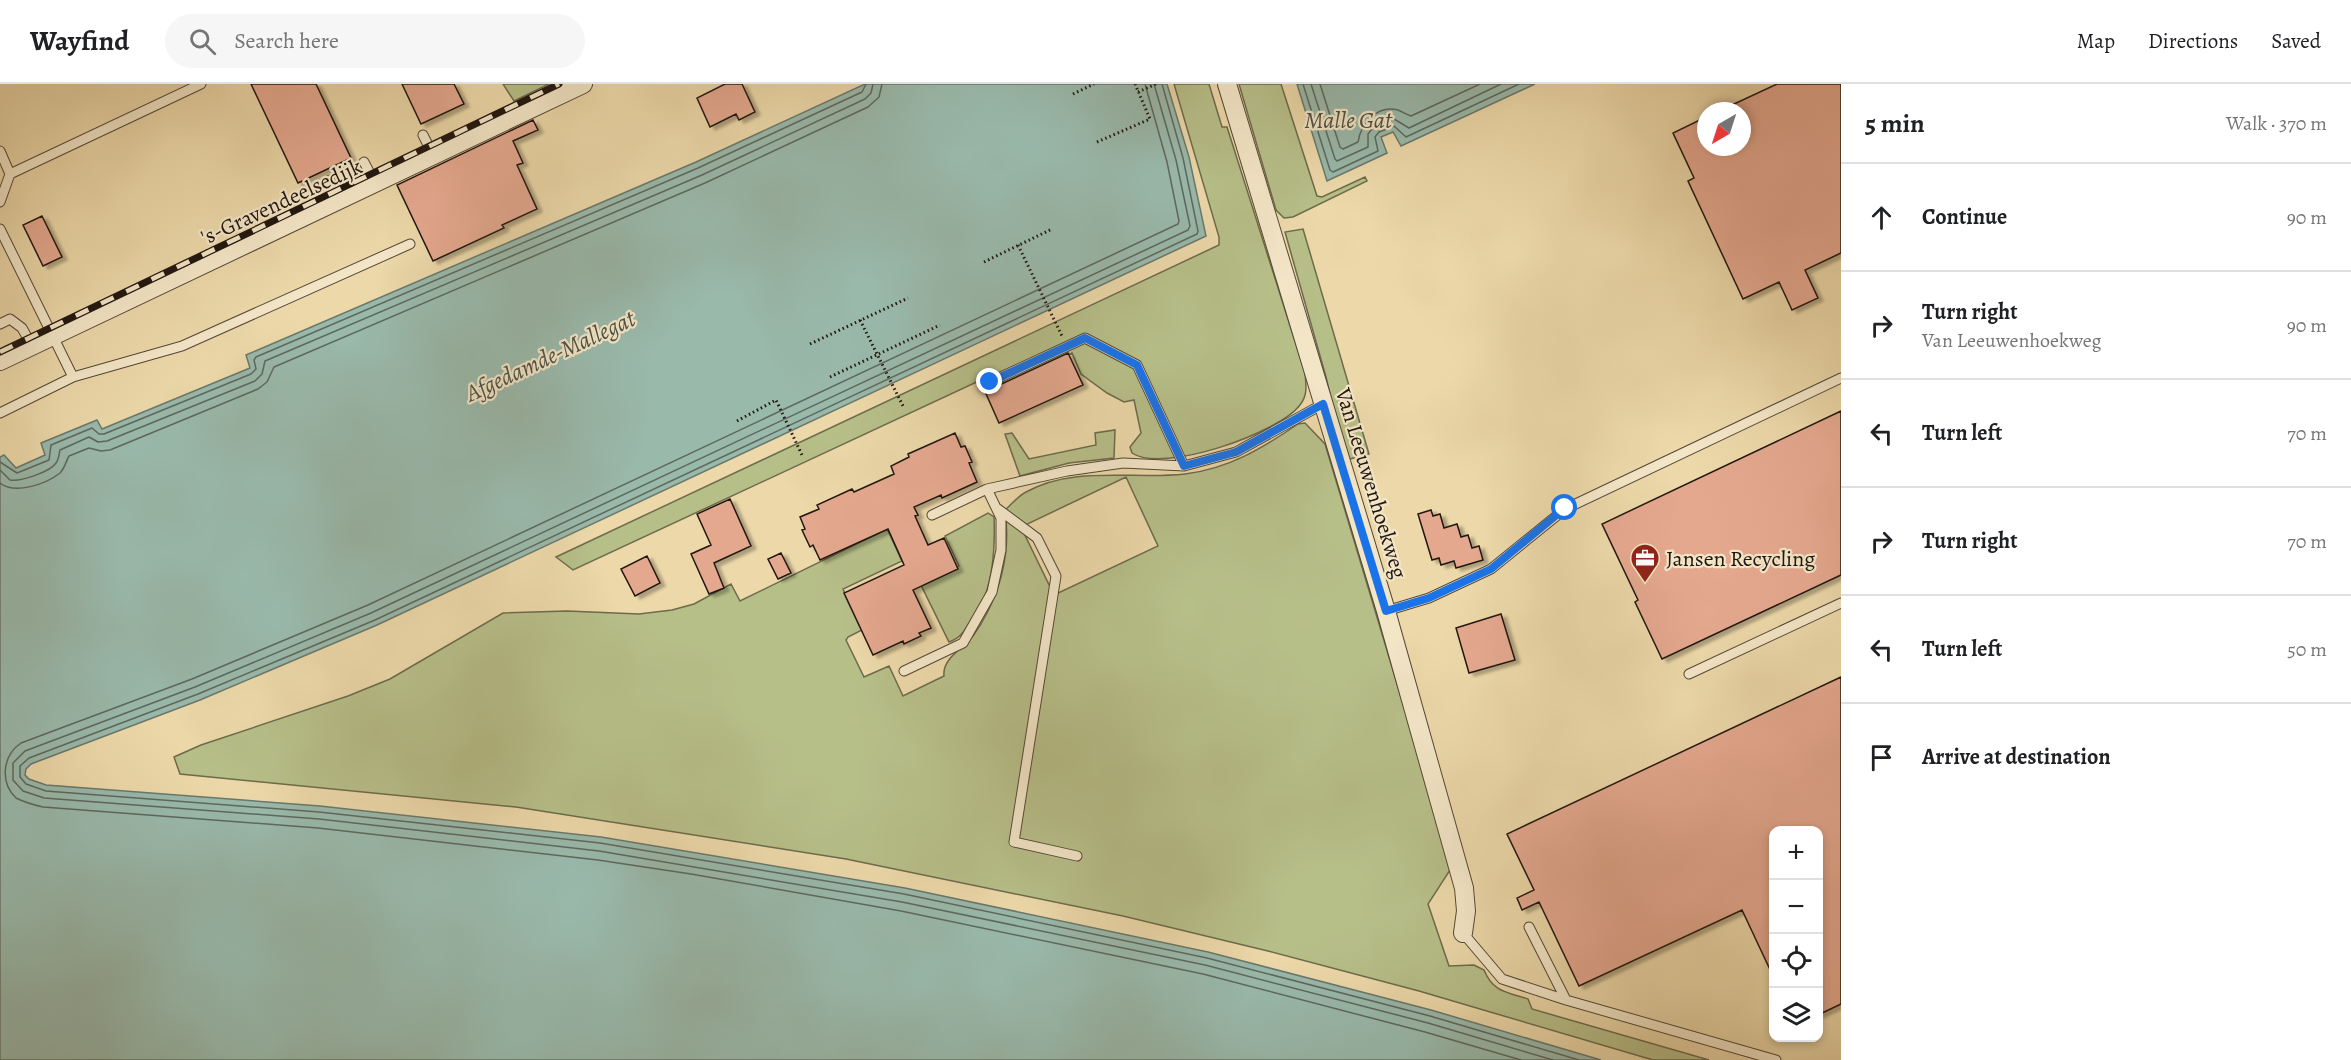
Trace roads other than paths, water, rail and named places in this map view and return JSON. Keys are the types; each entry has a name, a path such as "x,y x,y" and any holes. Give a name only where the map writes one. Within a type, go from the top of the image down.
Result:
{"street":[{"name":"'s-Gravendeelsedijk","path":"0,361 583,84"},
{"name":"Van Leeuwenhoekweg","path":"1227,84 1386,611 1464,888 1466,911 1463,933"}],"lane":[{"path":"10,174 201,84"},
{"path":"423,135 433,155"},
{"path":"0,151 10,174 0,202"},
{"path":"364,162 375,183"},
{"path":"330,180 339,201"},
{"path":"0,230 73,377"},
{"path":"0,413 73,377 182,346 410,244"},
{"path":"0,324 10,319 22,328 32,346"},
{"path":"990,382 1085,338 1137,365 1184,466"},
{"path":"1386,611 1429,598 1491,569 1565,508 1841,378"},
{"path":"932,514 987,489 1066,471 1123,463 1184,466 1236,452 1323,404"},
{"path":"904,671 963,643 992,592 1001,550 1001,518 987,489"},
{"path":"996,508 1037,538 1056,576 1014,842 1077,856"},
{"path":"1689,674 1841,603"},
{"path":"1529,927 1566,1000"},
{"path":"1463,933 1502,979 1566,1000 1776,1060"}],"water":[{"name":"Afgedamde-Mallegat","path":"865,84 1167,84 1189,157 1206,236 377,625 200,700 31,764 26,769 25,775 29,779 46,785 320,806 601,837 905,888 1208,952 1431,1010 1601,1060 0,1060 0,457 4,455 16,468 45,455 41,443 97,420 102,429 250,368 246,355 696,162"},
{"name":"Malle Gat","path":"1297,84 1535,84 1401,146 1393,132 1381,137 1387,153 1327,181"}],"railway":[{"path":"0,352 559,84"}],"place":[{"name":"Jansen Recycling","path":"1645,584"}]}
